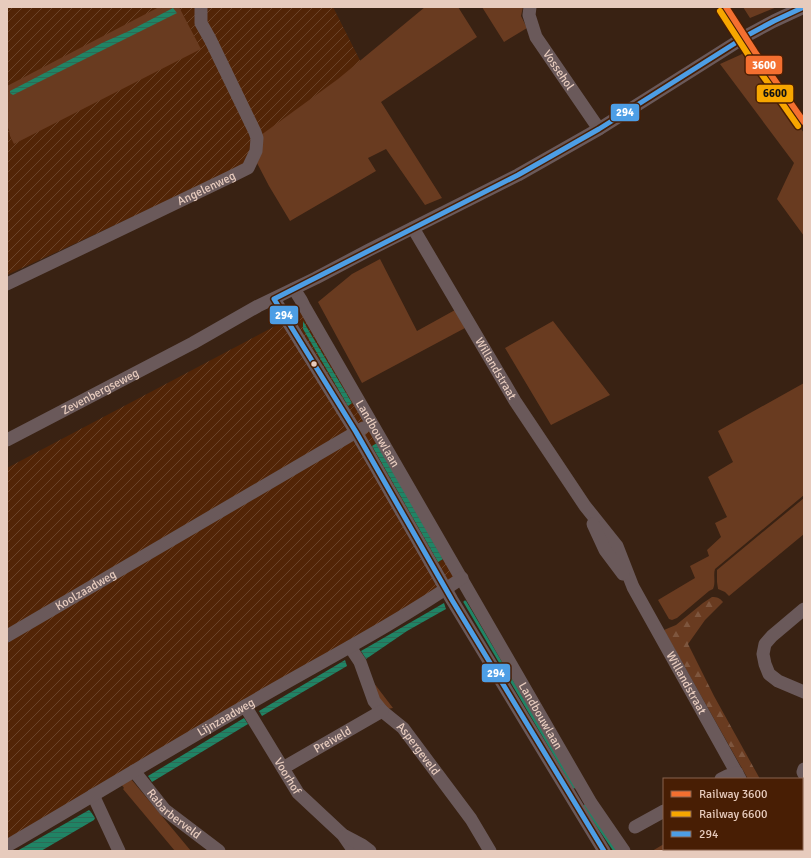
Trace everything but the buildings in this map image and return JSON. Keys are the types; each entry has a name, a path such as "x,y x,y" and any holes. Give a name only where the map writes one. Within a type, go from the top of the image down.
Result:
{"street":[{"name":"Angelenweg","path":"7,284 248,168 256,150 257,138 210,38 201,23 201,7"},
{"name":"Vossehol","path":"530,7 529,15 536,37 599,129"},
{"name":"Zevenbergseweg","path":"7,440 193,343 258,306 276,302 296,292 364,253 518,175 599,129 745,37 804,7"},
{"name":"Willandstraat","path":"413,228 515,401 585,506 605,550 633,587 739,776"},
{"name":"Landbouwlaan","path":"296,292 591,802 624,851"},
{"name":"Landbouwlaan","path":"276,302 356,432 446,589 604,851"},
{"name":"Koolzaadweg","path":"7,636 372,423"},
{"path":"446,589 462,578"},
{"name":"Lijnzaadweg","path":"7,846 245,706 350,647 446,589"},
{"path":"804,609 772,636 766,644 763,654 769,674 778,681 804,692"},
{"name":"Aspergeveld","path":"350,647 360,662 374,701 402,728 471,819 490,851"},
{"name":"Voorhof","path":"245,706 298,793 343,836 354,851"},
{"name":"Preiveld","path":"283,768 382,710"},
{"path":"804,769 804,774"},
{"name":"Rabarberveld","path":"134,771 165,810 219,851"},
{"path":"723,778 727,776 739,776"},
{"path":"93,795 119,851"},
{"path":"635,827 663,812"},
{"name":"Voorhof","path":"343,836 362,844 370,851"}],"shaded area":[{"path":"7,7 333,7 381,102 7,275"},
{"path":"173,8 177,13 13,95 10,93 10,91 102,43"},
{"path":"311,307 467,578 7,849 7,468"},
{"path":"303,321 352,403 348,406 303,329"},
{"path":"377,443 443,559 438,562 372,446"},
{"path":"444,603 446,609 407,631 366,659 361,651"},
{"path":"345,660 347,666 262,716 259,711"},
{"path":"244,718 248,724 152,782 148,776"},
{"path":"89,810 95,818 94,820 41,851 17,851"}],"green space":[{"path":"159,7 179,7 201,49 14,144 7,126 7,86"},
{"path":"425,7 458,7 477,37 381,102 442,198 425,205 386,149 368,158 376,171 290,221 257,163 261,135 338,79"},
{"path":"482,7 523,7 521,16 527,28 504,42"},
{"path":"743,7 777,7 750,18"},
{"path":"747,51 804,133 804,236 777,199 794,163 720,64"},
{"path":"380,259 417,331 455,310 465,328 362,383 318,302 352,274"},
{"path":"553,321 610,395 551,425 505,348"},
{"path":"804,383 804,495 715,569 713,589 677,618 672,620 669,619 658,600 695,578 690,566 709,556 707,550 721,537 715,523 727,517 708,477 733,462 718,431"},
{"path":"804,498 804,534 729,596 725,592 718,589 717,570"},
{"path":"712,597 718,598 723,602 705,620 688,644 714,696 759,778 747,778 664,630 676,625"},
{"path":"367,674 393,708 387,709 377,700"},
{"path":"131,779 191,851 175,851 123,789 124,788 121,784"},
{"path":"663,845 663,850 696,850 694,851 652,851"}],"waterway":[{"path":"465,602 574,787"},
{"path":"585,806 615,851"}],"rail line":[{"name":"3600","path":"726,7 755,52 804,122"},
{"name":"6600","path":"720,11 749,56 798,126"}],"transit line":[{"name":"294","path":"604,851 452,600 356,432 274,299 518,175 599,129 748,35 804,7"}]}
